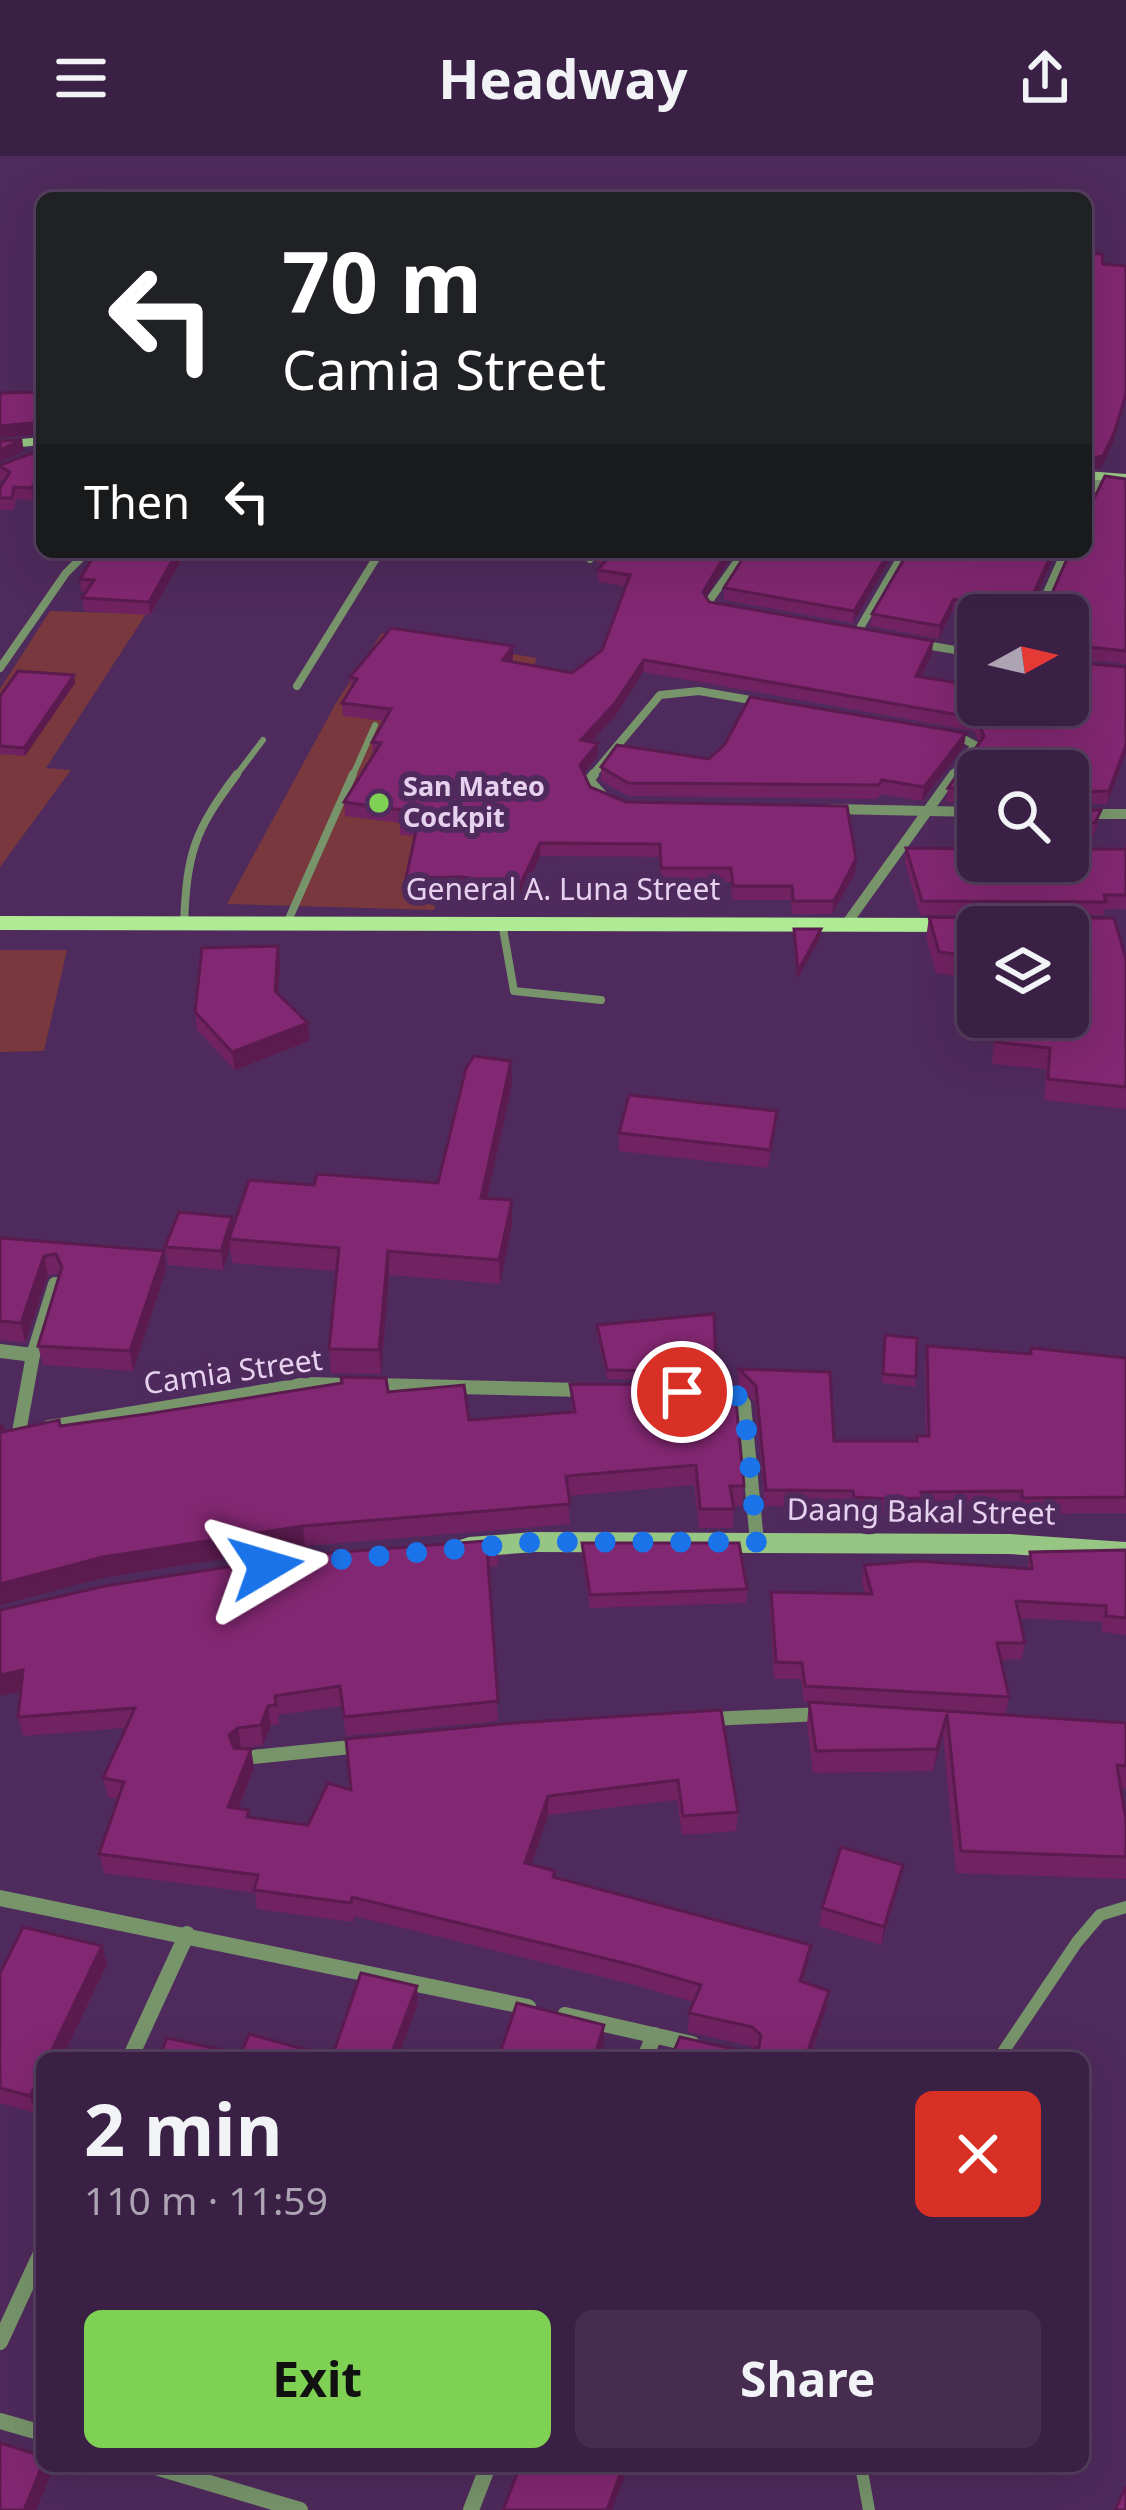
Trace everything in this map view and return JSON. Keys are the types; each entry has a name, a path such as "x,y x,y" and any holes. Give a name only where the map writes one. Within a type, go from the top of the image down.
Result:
{"main road":[{"name":"General A. Luna Street","path":"0,922 957,925"}],"street":[{"path":"0,446 36,445"},
{"path":"1092,475 1126,478"},
{"path":"0,668 81,558"},
{"path":"297,686 376,558"},
{"path":"720,610 709,601 740,558"},
{"path":"857,633 901,558"},
{"path":"1046,594 1062,558"},
{"path":"834,629 877,636"},
{"path":"897,640 957,650"},
{"path":"612,801 598,795 590,780 660,695 699,691 764,702"},
{"path":"847,923 975,745 962,736 940,732"},
{"path":"814,809 957,812"},
{"path":"1089,814 1126,814"},
{"path":"19,1432 33,1355 55,1284"},
{"path":"0,1351 33,1355"},
{"name":"Camia Street","path":"0,1435 308,1384 589,1390"},
{"path":"706,1393 740,1396 744,1403 757,1542"},
{"name":"Daang Bakal Street","path":"443,1549 535,1542 757,1542 1010,1544 1126,1552"},
{"path":"696,1720 846,1715"},
{"path":"243,1758 379,1744"},
{"path":"0,1898 700,2046"},
{"path":"133,2052 187,1934"},
{"path":"647,2052 654,2035"},
{"path":"0,2342 36,2264"},
{"path":"0,2421 36,2432"},
{"path":"172,2472 300,2510"},
{"path":"471,2510 486,2472"}],"lane":[{"path":"287,923 375,725"},
{"path":"184,923 186,868 203,819 263,740"},
{"path":"502,923 514,991 601,1000"},
{"path":"1003,2052 1077,1942 1100,1915 1126,1907"},
{"path":"862,2472 869,2510"}],"shaded area":[{"path":"50,611 146,614 46,768 71,770 0,867 0,689"},
{"name":"San Mateo Cockpit","path":"382,633 537,658 434,910 227,904 336,703"},
{"path":"0,950 67,950 44,1051 0,1052"}],"building":[{"path":"1092,253 1102,254 1103,264 1126,266 1126,394 1103,456 1092,458"},
{"path":"36,392 36,423 0,426 0,393"},
{"path":"22,440 0,450 0,441"},
{"path":"36,448 36,480 31,488 14,487 12,498 0,498 10,472 0,465"},
{"path":"1105,476 1126,479 1126,651 1089,647 1089,594 1052,594 1067,558 1092,558 1092,499"},
{"path":"92,558 174,558 149,602 82,598 94,580 80,579"},
{"path":"608,558 723,558 703,592 709,602 933,641 916,676 957,683 957,715 644,660 615,703 581,740 598,743 580,765 590,787 626,802 847,806 856,859 834,901 793,901 792,886 733,886 731,868 661,868 660,844 540,843 520,885 462,877 406,878 418,822 400,822 402,810 344,802 381,743 372,742 391,709 342,703 357,679 350,677 391,628 513,646 503,660 572,673 602,650 630,575 598,570"},
{"path":"743,558 885,558 854,611 724,588"},
{"path":"905,558 1049,558 1033,594 957,594 940,626 872,614"},
{"path":"1089,664 1126,667 1126,745 1109,791 1089,791 1089,750 974,750 984,736 980,726 1089,726"},
{"path":"18,671 74,675 24,748 0,746 0,696"},
{"path":"750,697 966,733 924,787 882,780 879,785 628,783 601,767 617,745 709,759 725,744"},
{"path":"1089,810 1101,810 1095,823 1089,822"},
{"path":"906,848 957,849 957,882 1089,882 1089,849 1126,849 1126,895 1104,895 1106,902 922,901"},
{"path":"929,917 957,918 957,954 939,952"},
{"path":"1089,918 1114,918 1126,959 1126,1087 1048,1079 1050,1048 996,1042 996,1038 1089,1038"},
{"path":"794,929 821,929 798,971"},
{"path":"278,946 275,991 308,1023 232,1052 195,1012 202,948"},
{"path":"474,1056 511,1061 481,1198 512,1200 499,1260 388,1251 379,1350 329,1349 339,1248 229,1239 249,1180 314,1185 317,1174 438,1183 466,1068"},
{"path":"629,1095 777,1111 770,1150 619,1133"},
{"path":"179,1212 232,1217 221,1251 165,1247"},
{"path":"0,1238 164,1251 130,1351 38,1346 62,1267 56,1254 44,1256 21,1323 0,1321"},
{"path":"714,1314 716,1372 607,1370 597,1325"},
{"path":"885,1335 917,1338 916,1377 883,1374"},
{"path":"927,1346 1031,1354 1031,1348 1126,1358 1126,1497 1022,1498 1022,1491 921,1492 923,1498 888,1499 854,1497 853,1491 766,1490 756,1386 739,1369 830,1372 834,1441 917,1441 917,1436 929,1436"},
{"path":"341,1377 386,1378 388,1392 464,1385 469,1420 575,1412 570,1384 727,1385 735,1391 744,1486 730,1486 734,1509 700,1509 696,1465 566,1476 570,1504 303,1526 103,1557 0,1584 0,1426 3,1432 59,1420 60,1426 147,1414 342,1383"},
{"path":"497,1540 498,1547 487,1548 498,1701 344,1717 340,1686 275,1696 276,1705 268,1706 261,1725 238,1728 229,1735 234,1748 251,1749 228,1807 249,1810 247,1817 308,1825 328,1783 351,1790 346,1739 721,1710 738,1812 683,1816 678,1780 548,1796 525,1863 555,1871 553,1877 811,1945 800,1981 829,1991 807,2052 747,2052 759,2047 761,2035 752,2027 689,2013 701,1985 632,1965 352,1897 351,1903 254,1890 258,1875 99,1854 124,1782 103,1778 135,1708 18,1717 23,1670 0,1675 0,1610 105,1586 304,1555"},
{"path":"582,1543 739,1543 747,1589 590,1595"},
{"path":"1126,1550 1126,1618 1106,1616 1106,1606 1016,1601 1025,1643 997,1643 1009,1697 805,1686 802,1663 776,1662 771,1592 872,1594 864,1565 918,1561 1032,1569 1030,1552"},
{"path":"809,1702 1126,1723 1126,1766 1117,1765 1126,1820 1126,1857 961,1851 947,1714 937,1749 816,1751"},
{"path":"841,1847 903,1865 884,1927 822,1908"},
{"path":"23,1927 102,1946 51,2052 36,2052 36,2084 30,2096 0,2088 0,1973"},
{"path":"361,1973 417,1986 392,2052 334,2052"},
{"path":"517,2003 604,2025 596,2052 500,2052"},
{"path":"249,2034 314,2052 242,2052"},
{"path":"680,2037 747,2052 674,2052"},
{"path":"167,2038 232,2052 161,2052"},
{"path":"0,2443 36,2454 40,2472 24,2510 0,2510"},
{"path":"518,2472 621,2472 607,2510 503,2510"},
{"path":"1126,2486 1126,2510 1115,2510"}],"place":[{"name":"San Mateo Cockpit","path":"379,803"}],"route":[{"path":"266,1566 535,1542 757,1542 744,1403 740,1396 729,1393 682,1392"}]}
